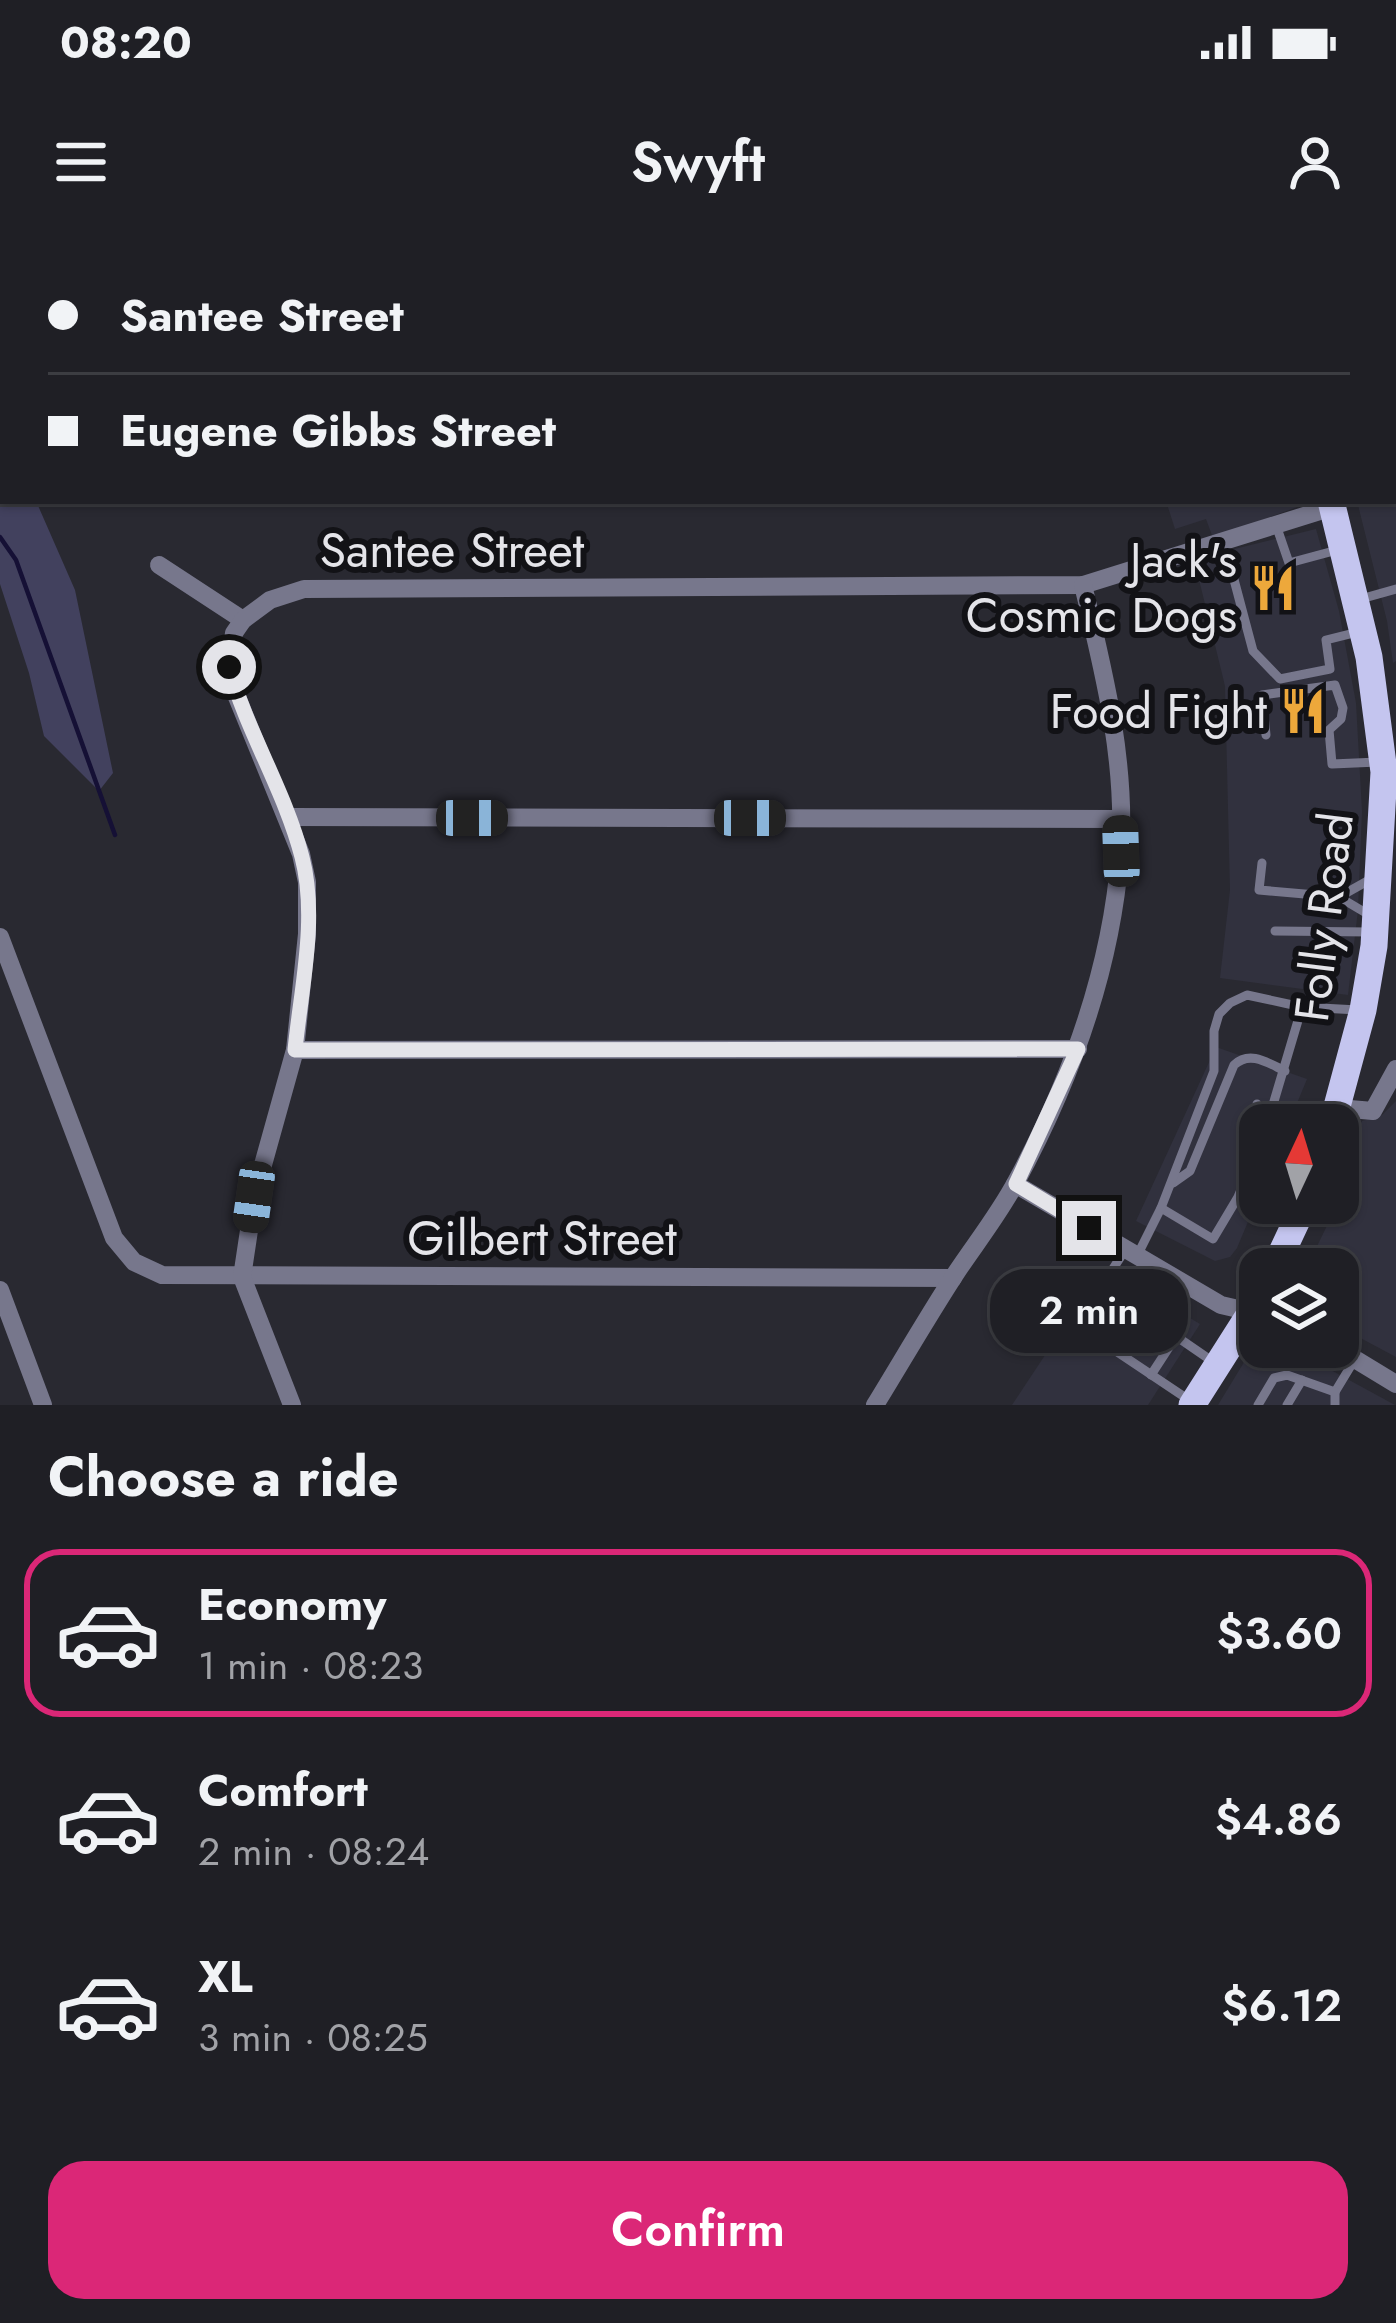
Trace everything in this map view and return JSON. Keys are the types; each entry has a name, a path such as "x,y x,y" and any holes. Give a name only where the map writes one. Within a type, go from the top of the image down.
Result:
{"main road":[{"name":"Folly Road","path":"1338,1104 1381,937 1386,747 1382,689 1340,549 1340,504"},
{"path":"1193,1404 1239,1335"}],"street":[{"name":"Santee Street","path":"243,620 270,600 304,589 1083,585 1337,504"},
{"path":"159,566 243,620 234,633 229,667 237,698 288,818 307,882 307,934 295,1050 254,1197 242,1277 292,1405"},
{"path":"875,1405 1016,1184 1078,1049 1108,942 1121,851 1112,704 1083,585"},
{"path":"288,818 1120,819"},
{"name":"Gilbert Street","path":"0,937 114,1238 134,1262 161,1274 953,1277"},
{"path":"295,1050 1078,1049"},
{"name":"Folly Road","path":"1359,1113 1373,1111 1396,1069"},
{"path":"1016,1184 1221,1305 1239,1306"},
{"path":"0,1290 43,1405"},
{"path":"1359,1361 1396,1384"}],"lane":[{"path":"1276,525 1289,563 1340,549"},
{"path":"1224,541 1253,651 1280,679 1330,669 1326,640 1364,631"},
{"path":"1357,600 1396,590"},
{"path":"1266,735 1262,694 1335,686 1342,708 1341,719 1329,730 1332,764 1386,747"},
{"path":"1342,708 1382,689"},
{"path":"1262,863 1259,890 1339,897 1361,888 1381,870"},
{"path":"1339,897 1381,937"},
{"path":"1275,931 1381,937"},
{"path":"1193,1404 1077,1325 1161,1208 1214,1070 1219,1014 1247,995 1302,1007 1363,1010"},
{"path":"1273,1104 1302,1007"},
{"path":"1170,1185 1190,1171 1241,1058 1251,1056 1285,1071"},
{"path":"1161,1208 1213,1240 1239,1195"},
{"path":"1103,1286 1218,1365"},
{"path":"1150,1375 1177,1335"},
{"path":"1335,1405 1335,1392 1350,1368"},
{"path":"1258,1405 1274,1378 1287,1375 1335,1392"},
{"path":"1287,1405 1302,1380"}],"shaded area":[{"path":"0,504 37,504 75,590 113,773 99,791 44,736 0,584"},
{"path":"1167,504 1300,504 1213,538 1206,519 1175,529"},
{"path":"1358,504 1396,504 1393,663"},
{"path":"1316,529 1339,611 1356,703 1362,811 1348,995 1220,978 1230,890 1225,686 1194,559"},
{"path":"1216,1047 1307,1079 1297,1104 1239,1104 1239,1224 1247,1224 1230,1257 1215,1261 1136,1221"},
{"path":"1396,1101 1396,1357 1359,1337 1359,1248 1316,1248 1328,1224 1359,1224 1359,1129 1362,1121 1382,1115"},
{"path":"1104,1266 1200,1324 1148,1405 1012,1405"},
{"path":"1241,1368 1327,1368 1395,1405 1218,1405"}],"waterway":[{"path":"0,537 16,560 115,835"}],"place":[{"name":"Jack's Cosmic Dogs","path":"1273,588"},
{"name":"Food Fight","path":"1303,711"}],"route":[{"path":"229,667 237,698 288,818 307,882 307,934 295,1050 1078,1049 1016,1184 1089,1228"}]}
